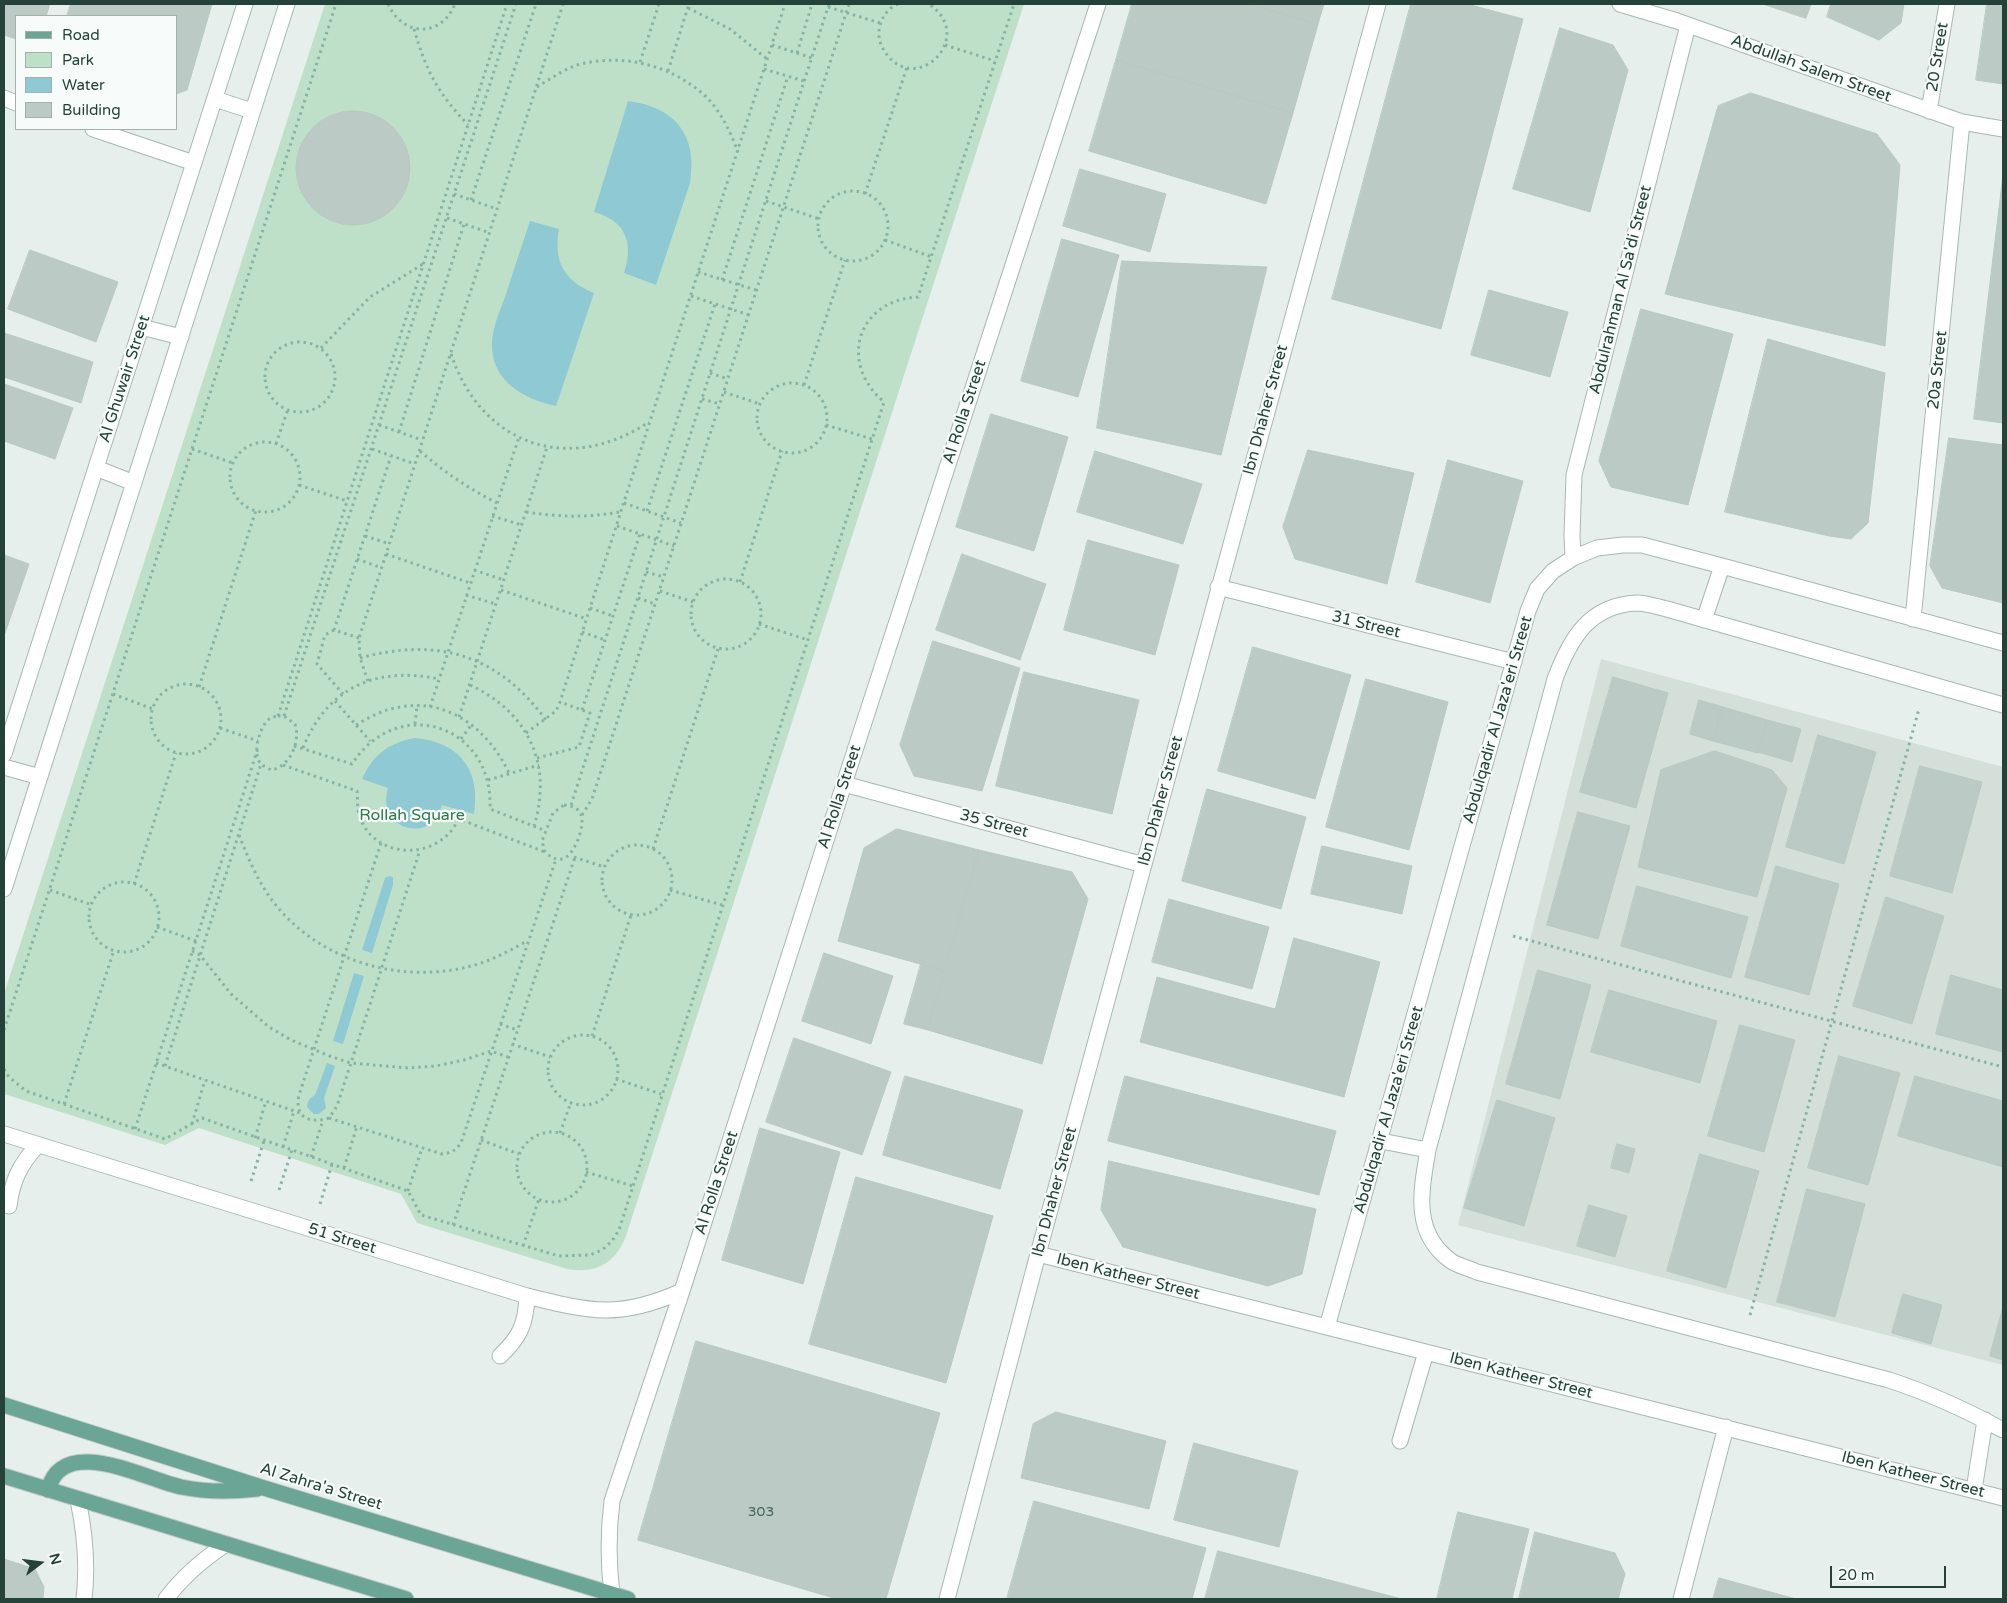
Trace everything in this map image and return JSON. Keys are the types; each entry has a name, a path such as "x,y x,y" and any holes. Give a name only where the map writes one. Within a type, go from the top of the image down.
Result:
{"main road":[{"name":"Al Zahra'a Street","path":"4,1406 264,1488 628,1599"},
{"path":"48,1490 51,1478 56,1471 65,1464 79,1461 109,1465 196,1489 230,1491 264,1488"},
{"path":"4,1476 406,1599"}],"street":[{"name":"Al Ghuwair Street","path":"4,754 246,4"},
{"path":"4,889 287,4"},
{"name":"Al Rolla Street","path":"612,1594 608,1556 608,1532 612,1501 682,1291 844,784 1098,4"},
{"name":"Ibn Dhaher Street","path":"947,1599 1218,587 1378,4"},
{"name":"Abdullah Salem Street","path":"1620,4 1688,25 1962,122 2003,129"},
{"name":"20 Street","path":"1929,111 1947,4"},
{"name":"Abdulrahman Al Sa'di Street","path":"1573,558 1574,475 1688,25"},
{"path":"215,99 252,111"},
{"name":"20a Street","path":"1913,619 1962,122"},
{"path":"96,130 194,163"},
{"path":"141,327 180,337"},
{"path":"96,468 134,483"},
{"name":"Abdulqadir Al Jaza'eri Street","path":"1327,1327 1381,1142 1528,611 1537,589 1553,570 1573,558 1597,548 1623,545 1642,546 2003,643"},
{"path":"1704,620 1722,566"},
{"name":"31 Street","path":"1218,587 1514,662"},
{"path":"2003,705 1667,609 1637,603 1607,610 1582,627 1565,652 1555,679 1428,1150 1421,1194 1422,1220 1433,1244 1452,1262 1477,1272 1913,1388 1954,1405 2003,1430"},
{"path":"4,767 40,777"},
{"name":"35 Street","path":"844,784 1144,865"},
{"name":"51 Street","path":"4,1134 528,1296 577,1308 620,1310 642,1307 682,1291"},
{"path":"1381,1142 1428,1150"},
{"path":"9,1206 11,1189 17,1172 38,1145"},
{"name":"Iben Katheer Street","path":"1038,1254 2003,1498"},
{"path":"500,1356 522,1330 527,1314 528,1296"},
{"path":"1400,1441 1426,1352"},
{"path":"1974,1490 1985,1420"},
{"path":"1681,1599 1726,1427"},
{"path":"78,1500 84,1528 86,1556 84,1599"},
{"path":"166,1599 195,1566 226,1544"}],"path":[{"path":"4,1030 336,4"},
{"path":"388,4 401,23 414,29 436,26 448,17 455,4"},
{"path":"278,716 507,4"},
{"path":"284,716 516,4"},
{"path":"471,200 536,4"},
{"path":"368,681 360,658 359,638 563,4"},
{"path":"640,62 659,4"},
{"path":"526,733 556,712 560,702 785,4"},
{"path":"797,53 812,4"},
{"path":"582,816 592,799 849,4"},
{"path":"898,4 886,14 880,24 879,33 884,51 897,64 907,67 926,66 934,60 945,45 946,25 942,15 929,4"},
{"path":"4,1069 9,1077 26,1091 165,1138 202,1118 408,1191 421,1215 558,1256 590,1255 602,1250 612,1241 619,1230 884,402 874,394 863,376 858,356 859,343 864,330 880,309 892,302 918,297 1014,4"},
{"path":"571,805 828,5 880,24"},
{"path":"668,71 689,6 730,29 767,59"},
{"path":"414,29 428,71 439,91 468,125"},
{"path":"772,45 812,58"},
{"path":"945,45 995,61"},
{"path":"536,87 556,75 577,66 599,61 621,60 640,62 668,71 703,94 718,112 730,132 738,153"},
{"path":"866,194 907,67"},
{"path":"764,68 804,81"},
{"path":"722,280 788,76"},
{"path":"853,191 866,194 878,201 885,212 888,226 885,240 877,251 866,259 859,261 845,260 831,254 819,234 818,219 824,206 839,194 853,191"},
{"path":"454,194 498,209"},
{"path":"444,201 451,203"},
{"path":"766,201 818,219"},
{"path":"447,218 490,233"},
{"path":"399,432 464,224"},
{"path":"885,240 932,257"},
{"path":"804,385 845,260"},
{"path":"320,348 370,297 423,264"},
{"path":"698,272 756,290"},
{"path":"691,296 749,315"},
{"path":"647,511 715,304"},
{"path":"307,342 320,348 330,359 335,372 334,386 322,404 316,408 302,412 288,409 276,401 268,389 266,374 270,360 279,349 293,343 307,342"},
{"path":"451,354 458,374 468,392 481,409 497,423 518,437 547,447 580,448 609,443 630,434 649,422"},
{"path":"710,374 728,379"},
{"path":"791,383 804,385 816,393 824,404 826,424 820,438 810,448 797,452 782,451 770,444 761,432 758,418 760,404 768,392 779,385 791,383"},
{"path":"724,392 760,404"},
{"path":"702,398 720,404"},
{"path":"276,444 288,409"},
{"path":"826,424 872,439"},
{"path":"379,425 422,440"},
{"path":"369,432 376,434"},
{"path":"430,707 518,437"},
{"path":"262,442 276,444 283,447 294,457 299,470 299,485 293,497 283,507 270,511 256,510 244,504 236,495 230,476 233,463 236,456 247,446 262,442"},
{"path":"459,717 547,447"},
{"path":"372,449 415,464"},
{"path":"192,450 233,463"},
{"path":"420,451 443,471 462,484 497,502"},
{"path":"740,582 782,451"},
{"path":"343,694 317,664 325,635 334,630 391,456"},
{"path":"299,485 347,501"},
{"path":"351,488 358,490"},
{"path":"624,504 681,523"},
{"path":"199,687 256,510"},
{"path":"343,512 350,514"},
{"path":"526,512 557,516 589,517 620,512"},
{"path":"492,516 522,526"},
{"path":"617,526 674,546"},
{"path":"582,710 640,534"},
{"path":"365,536 390,544"},
{"path":"386,554 470,583"},
{"path":"357,559 382,568"},
{"path":"474,570 504,580"},
{"path":"646,572 664,577"},
{"path":"726,579 740,582 747,586 756,597 760,611 759,624 756,632 746,643 733,648 718,649 704,642 693,628 691,611 693,602 701,590 712,582 726,579"},
{"path":"501,590 587,619"},
{"path":"660,591 693,602"},
{"path":"466,595 496,604"},
{"path":"638,598 655,604"},
{"path":"590,608 613,616"},
{"path":"759,624 808,640"},
{"path":"334,630 359,638"},
{"path":"582,632 605,640"},
{"path":"360,658 402,649 424,648 448,652 478,661 514,684 531,700 546,720"},
{"path":"653,849 718,649"},
{"path":"303,748 308,734 320,716 343,694 368,681 402,674 439,679"},
{"path":"1743,1342 1927,684"},
{"path":"187,685 199,687 206,690 216,700 220,714 220,728 214,740 204,750 190,754 176,753 161,744 157,739 151,721 153,709 159,698 169,689 187,685"},
{"path":"469,685 487,693 502,704 515,717 526,733 539,765 541,790 534,826"},
{"path":"113,694 153,709"},
{"path":"335,701 370,741"},
{"path":"537,758 579,747 590,713 560,702"},
{"path":"415,724 417,706"},
{"path":"356,725 375,714 396,707 417,706 445,710 472,724 488,738 500,755 509,774"},
{"path":"278,716 284,716 295,724 297,730 290,756 283,765 271,770 261,764 259,760 258,741 266,722 278,716"},
{"path":"294,746 352,764 370,741 384,732 415,724 432,726 447,731 461,739 478,757 488,780 491,794 490,809 546,831"},
{"path":"461,739 472,724"},
{"path":"220,728 258,741"},
{"path":"135,1129 258,748"},
{"path":"134,884 176,753"},
{"path":"165,1066 261,764"},
{"path":"283,765 357,790 358,811 366,829 381,843 393,849 406,851 420,850 434,845 447,836 459,819 546,852 556,859 572,856 604,867"},
{"path":"488,780 539,765"},
{"path":"453,1225 575,850 582,824 582,816 578,809 571,805 564,805 553,812 542,841 546,852"},
{"path":"239,835 255,873 268,894 289,919 315,941 344,957 381,969 412,973 442,972 500,955 527,941"},
{"path":"381,843 299,1095 298,1108 307,1119 315,1121 329,1118 442,1154 451,1153 460,1143 556,859"},
{"path":"640,845 653,849 668,864 671,877 670,890 664,902 654,910 643,914 631,915 617,908 607,897 602,882 604,867 612,854 625,847 640,845"},
{"path":"329,1118 337,1106 420,850"},
{"path":"117,883 134,884 146,890 155,900 159,913 157,927 151,939 140,948 127,952 114,950 99,942 93,933 89,916 92,905 101,891 106,888 117,883"},
{"path":"50,890 92,905"},
{"path":"670,890 722,906"},
{"path":"592,1036 631,915"},
{"path":"157,927 196,941"},
{"path":"200,927 208,930"},
{"path":"1487,929 2003,1067"},
{"path":"64,1104 114,950"},
{"path":"192,952 200,955 231,994 249,1011 283,1036 313,1051 351,1063 408,1068 436,1066 464,1060 491,1051 508,1057"},
{"path":"500,1024 517,1030"},
{"path":"577,1036 592,1036 604,1042 613,1052 617,1065 616,1079 611,1090 595,1102 583,1104 570,1102 558,1093 549,1080 550,1056 564,1040 577,1036"},
{"path":"512,1044 550,1056"},
{"path":"156,1063 301,1113"},
{"path":"616,1079 662,1094"},
{"path":"192,1124 205,1080"},
{"path":"255,1138 266,1101"},
{"path":"560,1133 570,1102"},
{"path":"284,1147 294,1111"},
{"path":"311,1157 323,1120"},
{"path":"344,1168 357,1126"},
{"path":"546,1132 560,1133 572,1138 581,1148 586,1159 586,1172 580,1187 569,1197 554,1202 539,1199 521,1184 517,1169 519,1154 527,1142 539,1134 546,1132"},
{"path":"481,1140 519,1154"},
{"path":"243,1209 264,1141"},
{"path":"408,1191 422,1148"},
{"path":"271,1217 292,1150"},
{"path":"312,1230 332,1164"},
{"path":"586,1172 633,1186"},
{"path":"523,1246 539,1199"}],"shaded area":[{"path":"1601,659 2003,767 2003,1365 1458,1225"}],"green space":[{"name":"Rollah Square","path":"325,4 1024,4 626,1236 616,1254 610,1260 603,1265 587,1270 567,1269 417,1223 401,1194 199,1128 165,1145 4,1094 4,994"}],"water":[{"path":"628,101 644,104 670,117 680,126 690,151 692,166 690,183 656,285 624,273 628,252 625,235 614,221 594,212"},
{"path":"530,221 559,229 558,251 563,269 575,282 594,293 556,406 532,398 511,386 497,367 493,355 492,342 496,323"},
{"path":"415,738 444,745 464,761 470,771 474,784 474,814 442,805 436,818 428,825 417,828 406,827 397,822 390,814 386,802 388,788 362,779 371,763 382,751 397,743"},
{"path":"393,877 393,885 372,953 362,950 385,878"},
{"path":"354,973 364,976 343,1044 333,1041"},
{"path":"327,1063 335,1066 324,1098 326,1108 319,1114 314,1114 307,1105 315,1095"}],"building":[{"path":"4,4 50,4 46,15 15,15 15,39 4,35"},
{"path":"71,4 212,4 187,90 178,93 178,15 67,15"},
{"path":"1132,4 1249,4 1318,24 1293,113 1116,60"},
{"path":"1249,4 1324,4 1318,24"},
{"path":"1411,4 1467,4 1523,19 1441,329 1332,299"},
{"path":"1763,4 1811,4 1806,18"},
{"path":"1831,4 1904,4 1901,23 1879,40 1827,17"},
{"path":"1987,4 2003,4 2003,84 1976,80"},
{"path":"1560,28 1613,45 1628,70 1590,212 1513,189"},
{"path":"1116,60 1293,113 1266,204 1089,151"},
{"path":"1751,93 1877,134 1900,165 1885,346 1665,294 1718,106"},
{"path":"353,111 375,115 385,120 401,136 406,146 410,168 406,190 401,200 385,216 375,221 353,225 331,221 321,216 305,200 300,190 296,168 300,146 305,136 321,120 331,115"},
{"path":"1080,169 1166,194 1150,252 1063,226"},
{"path":"2003,175 2003,423 1974,419"},
{"path":"1062,239 1119,255 1078,397 1021,381"},
{"path":"30,250 118,282 96,342 8,309"},
{"path":"1122,261 1267,267 1221,455 1097,428"},
{"path":"1489,290 1568,312 1550,377 1471,355"},
{"path":"1641,309 1733,334 1688,505 1611,487 1599,461"},
{"path":"4,333 93,362 81,403 4,377"},
{"path":"1768,339 1885,373 1868,523 1851,539 1829,536 1725,512"},
{"path":"4,384 73,408 55,459 4,441"},
{"path":"991,414 1068,437 1034,551 956,527"},
{"path":"1949,438 2003,445 2003,603 1942,588 1930,566"},
{"path":"1308,450 1414,473 1387,584 1295,559 1283,527"},
{"path":"1095,451 1202,484 1183,544 1077,512"},
{"path":"1448,460 1523,481 1490,603 1416,582"},
{"path":"1088,540 1179,565 1155,655 1064,630"},
{"path":"962,554 1046,584 1020,660 936,630"},
{"path":"4,555 29,564 4,636"},
{"path":"933,641 1020,668 982,791 914,776 900,745"},
{"path":"1253,647 1351,675 1315,799 1218,771"},
{"path":"1024,672 1139,700 1112,814 996,786"},
{"path":"1613,677 1668,693 1636,808 1580,792"},
{"path":"1366,679 1448,702 1409,850 1326,827"},
{"path":"1699,700 1723,707 1713,741 1690,734"},
{"path":"1723,707 1767,720 1758,753 1713,741"},
{"path":"1767,720 1801,729 1792,762 1758,752"},
{"path":"1818,735 1876,752 1844,864 1786,847"},
{"path":"1715,751 1772,770 1787,788 1757,897 1638,867 1661,770"},
{"path":"1920,766 1982,782 1952,893 1890,876"},
{"path":"1207,789 1306,817 1281,909 1182,881"},
{"path":"1578,812 1630,826 1598,939 1547,925"},
{"path":"897,829 979,850 945,971 838,941 864,848"},
{"path":"1322,846 1412,866 1402,914 1311,894"},
{"path":"979,850 1072,872 1088,899 1042,1064 928,1030"},
{"path":"1776,866 1839,884 1809,995 1745,977"},
{"path":"1637,886 1748,917 1731,978 1621,946"},
{"path":"1886,897 1944,916 1912,1024 1853,1006"},
{"path":"1169,899 1269,927 1252,989 1152,962"},
{"path":"1294,938 1380,962 1344,1097 1140,1042 1157,977 1275,1009"},
{"path":"824,953 893,976 871,1044 802,1021"},
{"path":"921,964 945,971 928,1030 904,1024"},
{"path":"1538,970 1591,985 1560,1099 1506,1084"},
{"path":"1951,975 2003,990 2003,1052 1936,1034"},
{"path":"1609,990 1717,1021 1700,1083 1591,1052"},
{"path":"1740,1025 1795,1040 1764,1152 1708,1136"},
{"path":"794,1038 891,1072 862,1155 766,1122"},
{"path":"1839,1056 1900,1073 1868,1185 1808,1168"},
{"path":"905,1076 1023,1110 1000,1189 883,1155"},
{"path":"1125,1076 1336,1131 1319,1195 1108,1141"},
{"path":"1915,1076 2003,1101 2003,1167 1898,1136"},
{"path":"1497,1100 1555,1118 1524,1226 1464,1208"},
{"path":"760,1128 840,1152 803,1284 722,1260"},
{"path":"1617,1144 1635,1149 1629,1173 1611,1168"},
{"path":"1700,1154 1759,1171 1726,1288 1667,1271"},
{"path":"1109,1161 1316,1209 1302,1274 1268,1286 1123,1247 1101,1210"},
{"path":"856,1177 993,1216 946,1383 809,1344"},
{"path":"1807,1189 1865,1204 1835,1317 1777,1302"},
{"path":"1589,1205 1627,1216 1615,1257 1577,1246"},
{"path":"1903,1294 1942,1305 1931,1344 1892,1333"},
{"path":"2003,1307 2003,1360 1990,1356"},
{"path":"696,1341 940,1413 886,1599 837,1599 638,1540"},
{"path":"1056,1412 1166,1441 1149,1509 1021,1478 1033,1424"},
{"path":"1194,1443 1298,1471 1279,1547 1174,1520"},
{"path":"1034,1501 1206,1548 1192,1599 1007,1599"},
{"path":"1458,1512 1529,1529 1512,1599 1437,1599"},
{"path":"1535,1532 1615,1553 1625,1574 1618,1599 1519,1599"},
{"path":"1218,1551 1402,1599 1205,1599"},
{"path":"4,1559 35,1569 44,1587 43,1599 4,1599"},
{"path":"1719,1578 1796,1599 1713,1599"}]}
